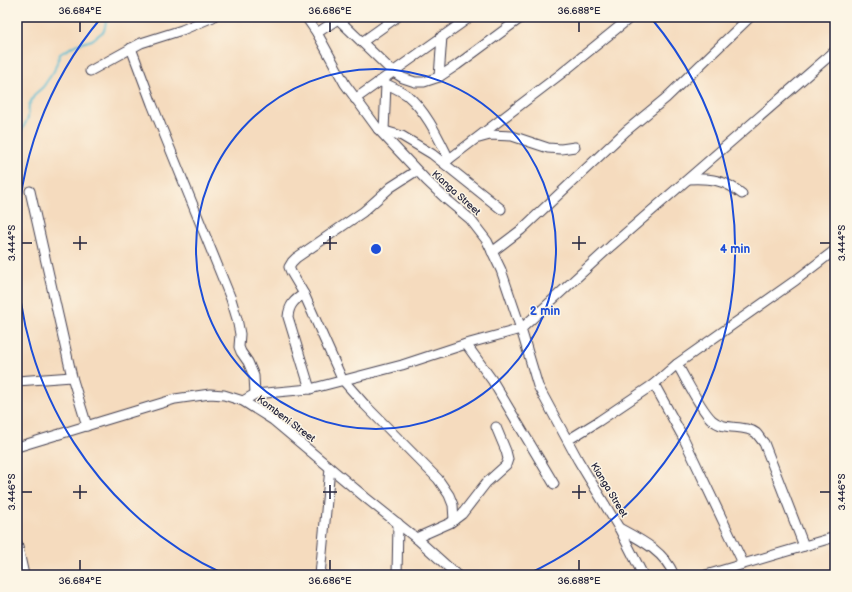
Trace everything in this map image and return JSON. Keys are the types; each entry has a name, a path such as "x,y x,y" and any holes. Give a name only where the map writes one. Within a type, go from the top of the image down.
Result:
{"street":[{"path":"90,71 141,43 182,30 213,17"},
{"name":"Kianga Street","path":"306,17 355,99 416,171 470,219 487,241 501,270 538,386 620,528 643,575"},
{"path":"362,42 397,17"},
{"path":"355,99 383,82 392,71 470,17"},
{"path":"317,34 339,18 392,71 403,78 416,82 424,82 439,77 522,17"},
{"path":"447,161 562,73 630,17"},
{"path":"492,252 521,230 626,131 666,98 750,17"},
{"path":"439,77 442,36"},
{"path":"131,48 152,104 231,299 240,334 239,347 254,376 255,394"},
{"path":"243,401 255,394 310,389 521,329 611,246 835,51"},
{"path":"383,82 401,92 417,104 435,133 447,161"},
{"path":"383,82 381,130 402,136 447,161 501,209"},
{"path":"476,139 490,135 512,136 548,148 561,149 575,147"},
{"path":"416,171 391,187 363,212 292,262 290,266 291,272 304,294 342,379 365,405 438,479 453,505 454,520"},
{"path":"690,178 713,179 724,183 742,194"},
{"path":"30,191 72,377 87,426"},
{"path":"568,440 654,384 677,364 796,280 835,250"},
{"path":"304,294 293,302 289,308 288,317 310,389"},
{"path":"466,344 492,380 554,484"},
{"path":"677,364 705,411 713,421 725,426 749,429 758,434 764,443 804,546"},
{"path":"17,381 72,377"},
{"path":"654,384 684,439 743,563"},
{"name":"Kombeni Street","path":"17,447 175,398 210,394 224,395 243,401 273,420 416,538 457,575"},
{"path":"416,538 440,528 454,520 465,510 486,483 506,465 508,459 506,451 496,427"},
{"path":"320,575 330,468"},
{"path":"397,575 398,523"},
{"path":"620,528 655,550 664,558 674,575"},
{"path":"706,575 743,563 835,538"},
{"path":"17,543 24,575"}],"waterway":[{"path":"17,130 22,130 28,118 29,105 35,94 43,87 54,71 60,54 75,45 92,40 104,31 107,17"}]}
